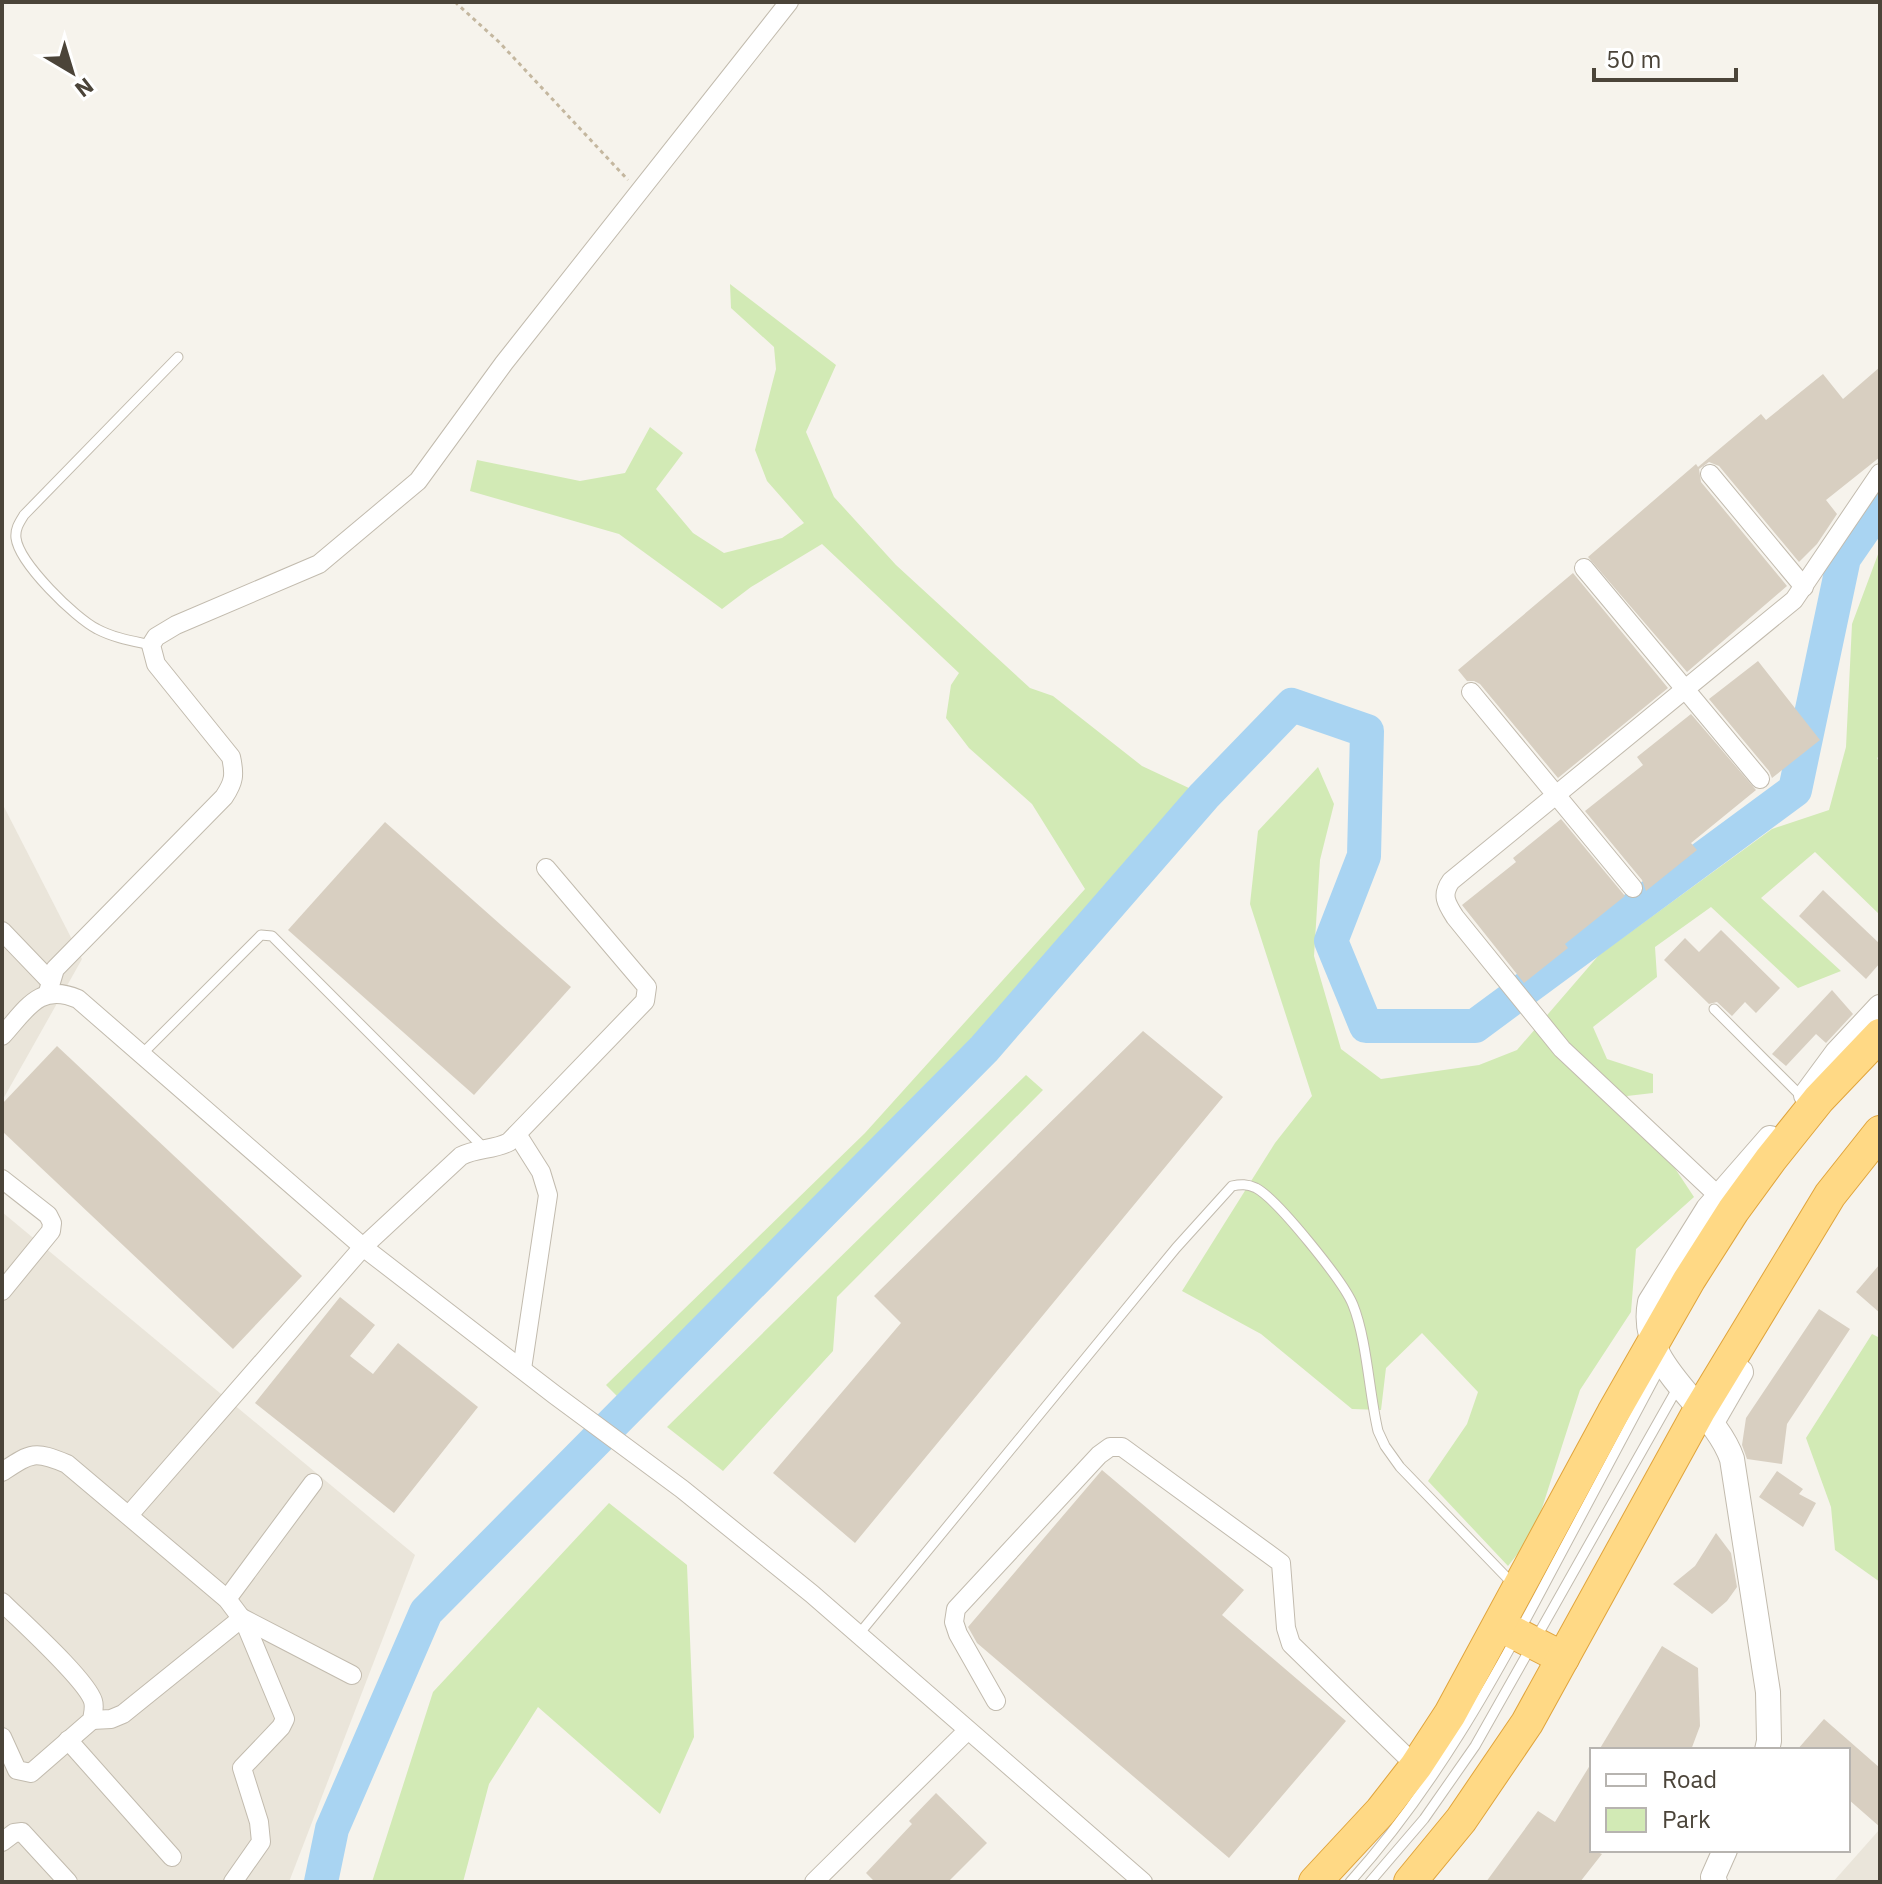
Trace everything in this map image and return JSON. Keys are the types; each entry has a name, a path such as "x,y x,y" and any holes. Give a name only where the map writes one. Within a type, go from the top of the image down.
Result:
{"highway":[{"path":"1315,1882 1381,1811 1416,1766 1450,1714 1517,1633 1518,1590 1658,1353 1726,1204 1880,1035"},
{"path":"1410,1882 1470,1808 1527,1723 1830,1195 1880,1132"},
{"path":"1517,1633 1563,1658"}],"street":[{"path":"2,1036 49,987 55,969 224,797 233,783 231,757 156,664 151,645 156,637 176,625 319,564 418,481 504,363 789,2"},
{"path":"1880,473 1794,600 1451,881 1445,890 1445,899 1455,917 1562,1049 1726,1204 1837,1053 1880,1007"},
{"path":"1710,474 1804,587"},
{"path":"1584,568 1760,779"},
{"path":"1471,692 1633,888"},
{"path":"129,1515 363,1247 461,1156 499,1147 517,1134 639,1008 647,987 546,868"},
{"path":"2,931 49,987 78,999 363,1247 682,1489 859,1634 1143,1882"},
{"path":"517,1134 541,1172 548,1195 522,1369"},
{"path":"1705,1417 1830,1218 1880,1155"},
{"path":"2,1179 48,1215 52,1223 51,1231 2,1291"},
{"path":"1658,1353 1726,1441 1739,1489 1768,1692 1767,1748"},
{"path":"996,1701 958,1634 954,1622 956,1609 1099,1455 1110,1447 1122,1447 1281,1563 1286,1628 1291,1644 1416,1766"},
{"path":"2,1472 31,1453 47,1455 67,1464 227,1599 242,1618 285,1719 242,1768 259,1822 261,1842 233,1882"},
{"path":"227,1599 313,1483"},
{"path":"2,1602 76,1677 93,1699 92,1720"},
{"path":"242,1618 352,1675"},
{"path":"2,1737 17,1770 31,1773 92,1720 111,1719 123,1714 242,1618"},
{"path":"814,1882 967,1731"},
{"path":"68,1740 172,1857"},
{"path":"2,1842 14,1833 22,1832 68,1882"},
{"path":"1712,1880 1724,1852"}],"lane":[{"path":"151,645 115,637 80,618 25,561 19,548 16,527 24,515 178,357"},
{"path":"142,1054 261,935 272,936 485,1149"},
{"path":"1714,1009 1804,1098"},
{"path":"859,1634 1176,1248 1232,1186 1244,1184 1269,1198 1335,1276 1352,1303 1360,1327 1378,1431 1385,1446 1400,1467 1518,1590"},
{"path":"1370,1882 1424,1819 1471,1752 1517,1633 1658,1353"},
{"path":"1350,1882 1428,1785 1517,1633 1679,1384"}],"path":[{"path":"455,2 499,42 640,192"}],"shaded area":[{"path":"2,803 82,959 2,1101"},
{"path":"2,1212 415,1555 289,1882 2,1882"},
{"path":"1880,1829 1880,1882 1833,1882"}],"green space":[{"path":"730,284 836,365 806,432 834,497 896,565 1030,688 1053,696 1142,766 1191,789 1120,878 934,1091 618,1397 606,1385 865,1133 1085,889 1032,804 969,748 946,718 951,685 959,673 822,544 751,587 722,609 619,534 470,491 477,460 580,481 625,473 650,427 683,453 656,489 693,533 724,553 782,538 804,523 767,481 755,450 776,369 774,347 731,308"},
{"path":"1880,549 1880,755 1877,758 1880,764 1880,915 1815,852 1761,898 1841,971 1798,988 1711,907 1655,947 1657,977 1593,1027 1607,1059 1653,1074 1653,1093 1627,1096 1694,1197 1636,1249 1631,1312 1580,1390 1534,1533 1508,1566 1428,1481 1467,1424 1478,1392 1422,1333 1386,1368 1381,1410 1352,1409 1261,1334 1182,1291 1275,1143 1312,1096 1250,904 1258,831 1318,767 1334,804 1320,860 1314,956 1341,1049 1381,1079 1479,1065 1517,1050 1599,955 1772,829 1829,810 1846,747 1852,624"},
{"path":"1026,1075 1043,1090 837,1297 833,1351 723,1471 667,1427"},
{"path":"1872,1334 1880,1338 1880,1582 1835,1550 1831,1507 1806,1438"},
{"path":"609,1503 687,1565 694,1737 660,1814 538,1707 489,1784 463,1882 372,1882 433,1692"}],"building":[{"path":"1880,367 1880,457 1826,500 1837,514 1817,544 1799,562 1719,466 1709,462 1699,469 1701,482 1787,586 1687,672 1588,557 1696,464 1698,467 1761,414 1766,420 1823,374 1843,399"},
{"path":"1573,573 1668,688 1558,778 1480,684 1467,681 1458,670"},
{"path":"1758,661 1820,740 1772,778 1709,699"},
{"path":"1691,714 1756,790 1691,843 1697,850 1646,891 1642,880 1585,811 1643,765 1637,757"},
{"path":"1561,819 1625,896 1565,944 1568,948 1524,983 1462,905 1516,862 1513,858"},
{"path":"385,822 571,987 474,1095 288,930"},
{"path":"1823,890 1880,944 1880,963 1866,979 1799,916"},
{"path":"1721,930 1780,988 1756,1013 1745,1002 1732,1016 1717,1002 1709,1004 1664,960 1685,938 1699,952"},
{"path":"1832,990 1853,1014 1826,1043 1816,1034 1786,1066 1772,1054"},
{"path":"1143,1031 1223,1097 855,1543 773,1473 901,1323 874,1296"},
{"path":"57,1046 302,1276 233,1349 2,1131 2,1104"},
{"path":"1880,1264 1880,1313 1856,1292"},
{"path":"340,1297 375,1325 350,1356 373,1374 398,1343 478,1407 394,1513 255,1403"},
{"path":"1819,1309 1850,1329 1787,1424 1782,1464 1747,1459 1742,1445 1746,1418"},
{"path":"1102,1470 1244,1590 1222,1615 1346,1721 1229,1858 977,1643 968,1627"},
{"path":"1777,1471 1803,1489 1799,1494 1816,1503 1803,1527 1759,1497"},
{"path":"1716,1533 1731,1553 1737,1587 1712,1614 1673,1584 1695,1566"},
{"path":"1662,1646 1698,1668 1700,1726 1692,1748 1600,1748"},
{"path":"1824,1719 1880,1768 1880,1827 1850,1801 1850,1748 1799,1748"},
{"path":"1590,1765 1590,1852 1602,1854 1580,1882 1486,1882 1538,1811 1555,1822"},
{"path":"936,1793 987,1843 948,1882 875,1882 866,1873"}],"waterway":[{"path":"321,1882 332,1829 426,1612 984,1049 1204,796 1292,705 1367,731 1364,856 1331,941 1366,1026 1475,1026 1795,790 1844,558 1880,506"}]}
